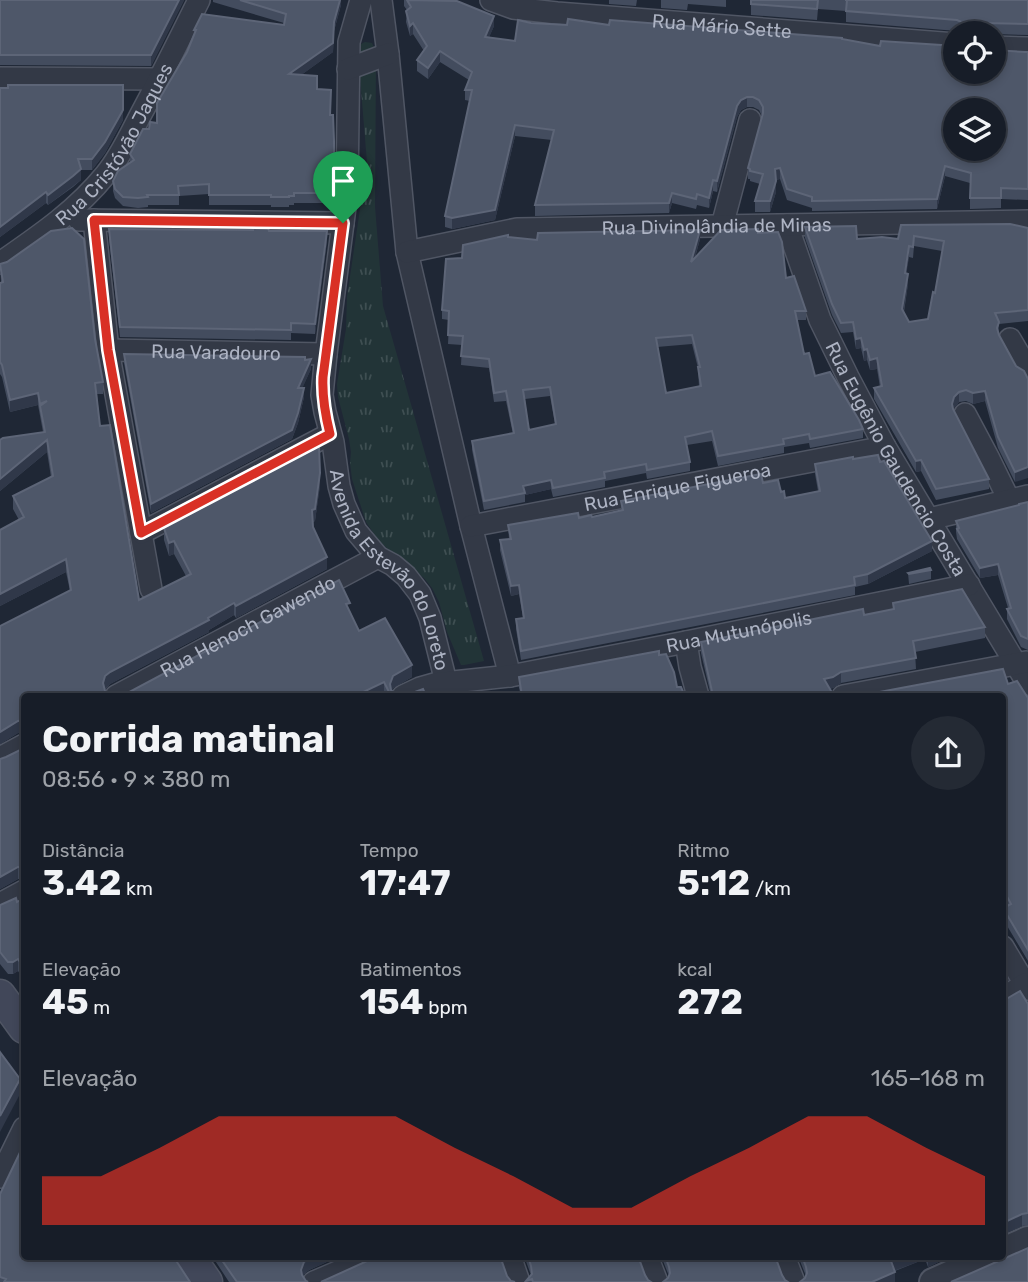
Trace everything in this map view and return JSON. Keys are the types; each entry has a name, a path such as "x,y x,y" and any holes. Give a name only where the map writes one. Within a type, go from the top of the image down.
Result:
{"main road":[{"path":"192,1260 207,1282"}],"street":[{"name":"Rua Cristóvão Jaques","path":"0,263 62,219 93,189 118,158 199,0"},
{"name":"Avenida Estevão do Loreto","path":"361,0 349,42 348,171 326,354 322,395 324,412 339,486 356,531 378,557 406,576 420,594 430,618 446,682"},
{"path":"381,0 407,252 471,526 510,676"},
{"name":"Rua Mário Sette","path":"491,0 513,9 943,43"},
{"path":"1006,47 1028,48"},
{"path":"348,69 388,54"},
{"path":"0,78 160,79"},
{"path":"722,226 750,120"},
{"path":"62,219 343,223"},
{"path":"94,220 108,350 151,589"},
{"name":"Rua Divinolândia de Minas","path":"407,252 517,229 1028,220"},
{"name":"Rua Eugênio Gaudencio Costa","path":"787,225 820,320 885,447 969,585 1022,663 1028,684"},
{"path":"1010,340 1028,370"},
{"name":"Rua Varadouro","path":"108,350 326,354"},
{"path":"929,519 1018,498 989,459 965,414"},
{"path":"141,533 330,434"},
{"name":"Rua Enrique Figueroa","path":"471,526 885,447"},
{"name":"Rua Henoch Gawendo","path":"122,693 378,557"},
{"name":"Rua Mutunópolis","path":"410,693 446,682 510,676 969,585"},
{"path":"686,642 697,693"},
{"path":"867,693 1022,663"},
{"path":"0,758 21,747"},
{"path":"0,904 21,893"},
{"path":"1006,952 1027,987 1006,997"},
{"path":"0,1177 21,1134"},
{"path":"1006,1250 1028,1240"},
{"path":"314,1282 366,1260"},
{"path":"511,1260 519,1282"},
{"path":"649,1260 657,1282"},
{"path":"786,1260 794,1282"},
{"path":"933,1282 982,1260"}],"green space":[{"path":"372,43 376,52 375,207 383,306 484,661 464,665 461,665 447,632 439,602 432,588 424,578 379,541 366,522 352,479 349,439 338,397 337,384 346,329 347,297 367,162 358,53 361,44"}],"building":[{"path":"0,0 179,0 151,55 0,55"},
{"path":"240,0 340,0 334,22 333,43 289,74 317,76 317,89 331,90 330,115 333,115 334,141 332,193 294,193 294,196 289,197 209,195 209,184 178,186 179,195 123,197 115,189 113,181 118,171 134,160 130,154 143,129 149,129 150,122 157,123 157,103 187,52 202,14 284,25 286,14"},
{"path":"407,0 457,1 494,16 485,37 515,41 518,20 567,25 568,19 609,25 610,20 842,38 880,46 881,41 943,45 943,84 1006,84 1006,51 1028,52 1028,189 1001,188 1001,198 970,198 971,173 945,166 937,199 812,201 812,197 787,189 780,168 775,169 776,181 770,201 755,201 763,174 748,168 763,107 759,100 747,97 737,106 717,181 713,180 709,198 697,194 696,199 672,193 669,203 535,205 554,130 515,125 495,210 452,218 445,216 472,90 465,90 472,72 440,51 428,68 417,60 427,46 413,23 410,26 406,11 411,7"},
{"path":"751,0 818,0 817,9 751,4"},
{"path":"847,0 1028,0 1028,24 959,21 846,11"},
{"path":"8,85 123,85 123,110 92,159 78,159 81,169 73,176 48,195 46,192 0,227 0,88 8,88"},
{"path":"1010,224 1028,228 1028,310 995,313 999,322 999,335 1016,366 1024,371 1028,379 1028,467 1015,472 998,437 985,391 973,393 966,390 954,397 953,409 989,479 936,489 921,460 916,461 874,388 882,386 877,358 870,360 861,338 856,339 853,322 841,323 805,227 856,226 857,239 898,239 901,225","holes":["914,236 944,241 928,319 909,322 902,309 909,246 913,247"]},
{"path":"72,228 84,239 95,339 103,382 95,383 100,426 110,425 139,600 191,574 174,541 169,543 164,528 243,486 236,486 291,457 292,460 319,446 320,473 315,509 312,510 313,527 327,557 236,606 234,603 208,618 209,620 110,672 103,683 106,693 21,693 21,720 0,732 0,626 71,590 66,559 0,594 0,530 24,517 13,496 53,476 47,440 0,479 0,440 45,432 40,406 47,401 40,404 38,393 10,400 0,362 0,283 3,282 0,264 7,262 51,231"},
{"path":"268,228 269,231 327,231 315,324 291,323 291,330 120,327 109,229"},
{"path":"758,229 758,233 778,232 782,242 786,278 794,276 806,311 795,311 804,354 809,353 815,376 830,372 863,429 810,439 809,434 783,439 784,444 718,456 712,431 685,437 690,462 647,470 646,464 604,472 605,478 553,488 551,480 523,486 525,493 484,501 472,441 514,433 506,391 494,393 489,359 461,356 463,336 448,335 449,311 442,310 446,259 462,258 463,245 508,235 537,240 538,233 700,230 691,262 721,230","holes":["692,335 700,367 701,386 666,393 656,338","550,387 556,424 529,430 523,390"]},
{"path":"124,354 311,359 298,388 304,388 292,430 151,504"},
{"path":"878,455 932,541 868,574 854,577 855,585 521,651 516,619 524,618 519,585 511,586 500,540 511,539 508,525 578,513 579,518 592,517 623,510 621,501 761,474 763,483 778,480 785,498 820,491 815,464"},
{"path":"1028,502 1028,639 1021,636 1007,609 1011,608 998,564 980,568 957,529 959,528 956,521"},
{"path":"930,568 931,570 908,573"},
{"path":"339,580 350,603 346,604 359,631 385,618 412,665 393,676 390,684 394,693 390,693 384,682 361,693 128,693"},
{"path":"962,589 985,627 913,641 916,658 841,672 824,679 832,693 712,693 701,642 863,609 864,615 894,609 893,603"},
{"path":"659,651 659,655 666,654 677,687 681,687 684,693 522,693 519,677"},
{"path":"1003,669 1008,684 1017,681 1028,698 1028,950 1006,913 1006,906 1011,904 1006,895 1006,693 874,693"},
{"path":"21,750 21,867 0,877 0,759"},
{"path":"16,898 17,902 21,900 21,964 18,959 8,962 0,952 0,905"},
{"path":"1020,991 1028,1004 1028,1213 1006,1222 1006,999"},
{"path":"0,1052 20,1079 0,1116"},
{"path":"21,1150 21,1260 176,1260 190,1282 4,1282 6,1279 0,1277 0,1194"},
{"path":"1028,1248 1028,1282 951,1282 1006,1260"},
{"path":"222,1260 307,1260 301,1270 308,1282 237,1282"},
{"path":"369,1260 501,1260 507,1276 515,1282 321,1282"},
{"path":"529,1260 639,1260 651,1282 526,1281 532,1274"},
{"path":"666,1260 776,1260 788,1282 663,1282 670,1273"},
{"path":"803,1260 893,1260 891,1261 895,1272 872,1282 800,1282 807,1273"}],"route":[{"path":"94,220 343,223 323,377 324,412 330,434 141,533 108,350 94,220"}]}
